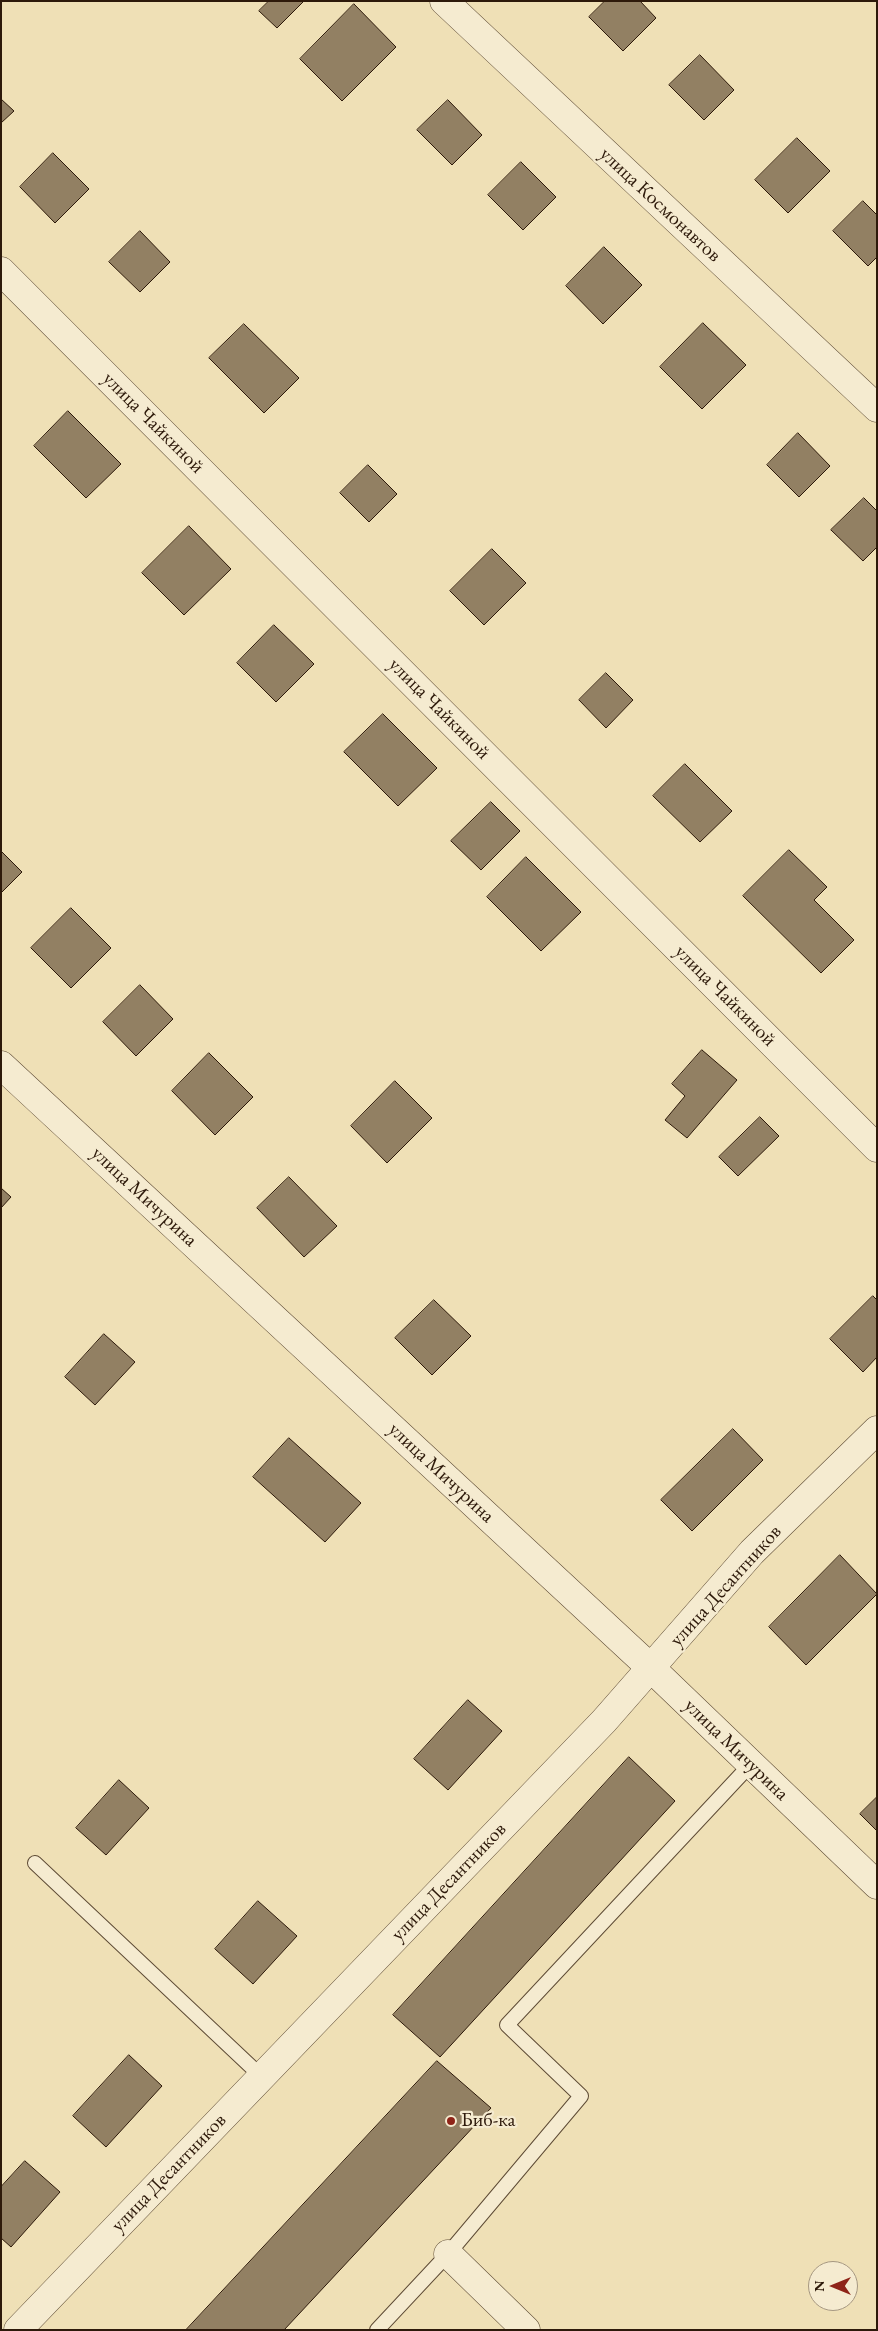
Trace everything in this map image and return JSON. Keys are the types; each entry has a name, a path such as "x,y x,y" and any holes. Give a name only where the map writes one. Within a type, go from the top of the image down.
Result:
{"street":[{"name":"улица Космонавтов","path":"444,1 877,408"},
{"name":"улица Чайкиной","path":"1,271 877,1148"},
{"name":"улица Мичурина","path":"1,1065 652,1669 877,1885"},
{"name":"улица Десантников","path":"18,2330 597,1728 652,1669 752,1552 877,1430"},
{"path":"448,2254 526,2330"}],"lane":[{"path":"377,2330 448,2254 581,2096 506,2024 751,1764"},
{"path":"35,1863 262,2077"}],"building":[{"path":"269,1 304,1 277,28 259,11"},
{"path":"605,1 640,1 656,18 623,51 589,17"},
{"path":"354,4 396,47 342,101 300,59"},
{"path":"700,55 734,90 704,120 669,85"},
{"path":"1,99 14,111 1,123"},
{"path":"448,100 482,135 452,165 417,130"},
{"path":"797,138 830,171 788,213 755,180"},
{"path":"53,153 89,189 55,223 20,187"},
{"path":"521,162 556,197 523,230 488,195"},
{"path":"863,201 877,215 877,257 868,266 833,231"},
{"path":"140,231 170,262 140,292 109,262"},
{"path":"604,247 642,285 603,324 566,286"},
{"path":"703,323 746,365 702,409 660,367"},
{"path":"244,324 299,378 264,413 209,358"},
{"path":"68,411 121,464 86,498 34,446"},
{"path":"798,433 830,466 799,497 767,465"},
{"path":"368,465 397,494 369,522 340,493"},
{"path":"864,498 877,511 877,547 863,561 831,530"},
{"path":"189,526 231,569 184,615 142,573"},
{"path":"492,549 526,583 484,625 450,591"},
{"path":"274,625 314,664 276,702 237,663"},
{"path":"606,673 633,700 606,728 579,700"},
{"path":"383,714 437,768 398,806 344,752"},
{"path":"685,764 732,811 700,842 653,796"},
{"path":"491,802 520,831 481,870 451,841"},
{"path":"789,850 827,887 814,900 854,940 821,973 743,896"},
{"path":"1,851 22,872 1,893"},
{"path":"526,857 581,912 541,951 487,897"},
{"path":"71,908 111,948 71,988 31,948"},
{"path":"140,985 173,1019 136,1056 103,1022"},
{"path":"702,1050 737,1080 687,1138 665,1120 685,1096 672,1084"},
{"path":"209,1053 253,1097 215,1135 172,1091"},
{"path":"395,1081 432,1118 387,1163 351,1126"},
{"path":"760,1117 779,1136 738,1176 719,1157"},
{"path":"289,1177 337,1226 304,1257 257,1208"},
{"path":"1,1188 11,1197 1,1208"},
{"path":"873,1296 877,1300 877,1357 863,1372 830,1339"},
{"path":"434,1300 471,1336 432,1375 395,1338"},
{"path":"104,1334 135,1362 95,1405 65,1377"},
{"path":"733,1429 763,1460 692,1531 661,1500"},
{"path":"289,1438 361,1503 325,1542 253,1477"},
{"path":"840,1555 877,1594 806,1665 769,1627"},
{"path":"468,1700 502,1731 448,1790 414,1759"},
{"path":"629,1757 675,1801 440,2057 393,2015"},
{"path":"119,1780 149,1808 106,1855 76,1828"},
{"path":"877,1797 877,1831 860,1814"},
{"path":"258,1901 297,1936 253,1984 215,1949"},
{"path":"129,2055 162,2086 106,2147 73,2116"},
{"path":"437,2061 491,2108 284,2330 186,2330"},
{"path":"25,2161 60,2192 11,2247 1,2238 1,2187"}],"place":[{"name":"Биб-ка","path":"451,2121"}]}
